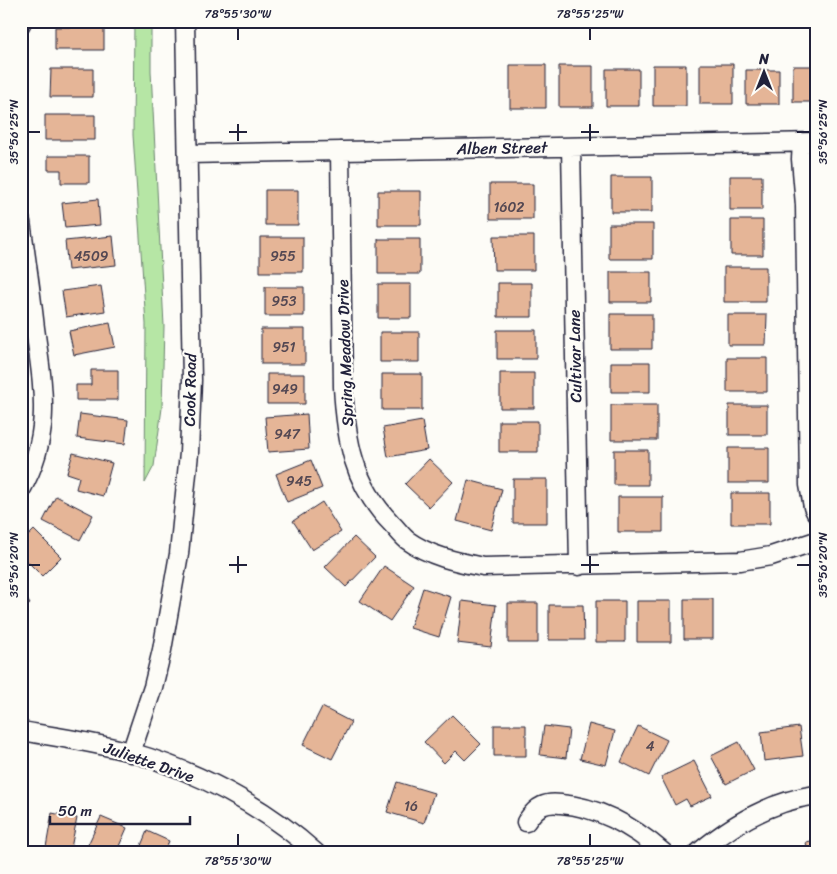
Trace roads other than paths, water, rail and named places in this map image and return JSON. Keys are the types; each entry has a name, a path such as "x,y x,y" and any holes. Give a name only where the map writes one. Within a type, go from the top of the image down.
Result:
{"street":[{"name":"Cook Road","path":"131,753 153,687 164,641 179,554 189,453 192,380 185,21"},
{"name":"Alben Street","path":"188,154 809,143"},
{"path":"809,143 801,159 805,205 809,485 816,513"},
{"name":"Cultivar Lane","path":"571,147 578,566"},
{"name":"Spring Meadow Drive","path":"340,152 343,386 345,421 350,450 357,471 371,499 407,540 454,562 482,567 740,561 771,556 816,541"},
{"path":"21,222 44,396 40,447 30,474 21,490"},
{"name":"Juliette Drive","path":"21,731 103,746 131,753 178,769 226,791 268,816 316,853"},
{"path":"698,853 718,836 742,822 780,804 816,795"},
{"path":"526,822 531,814 541,806 550,803 573,805 603,814 624,824 664,853"}]}
